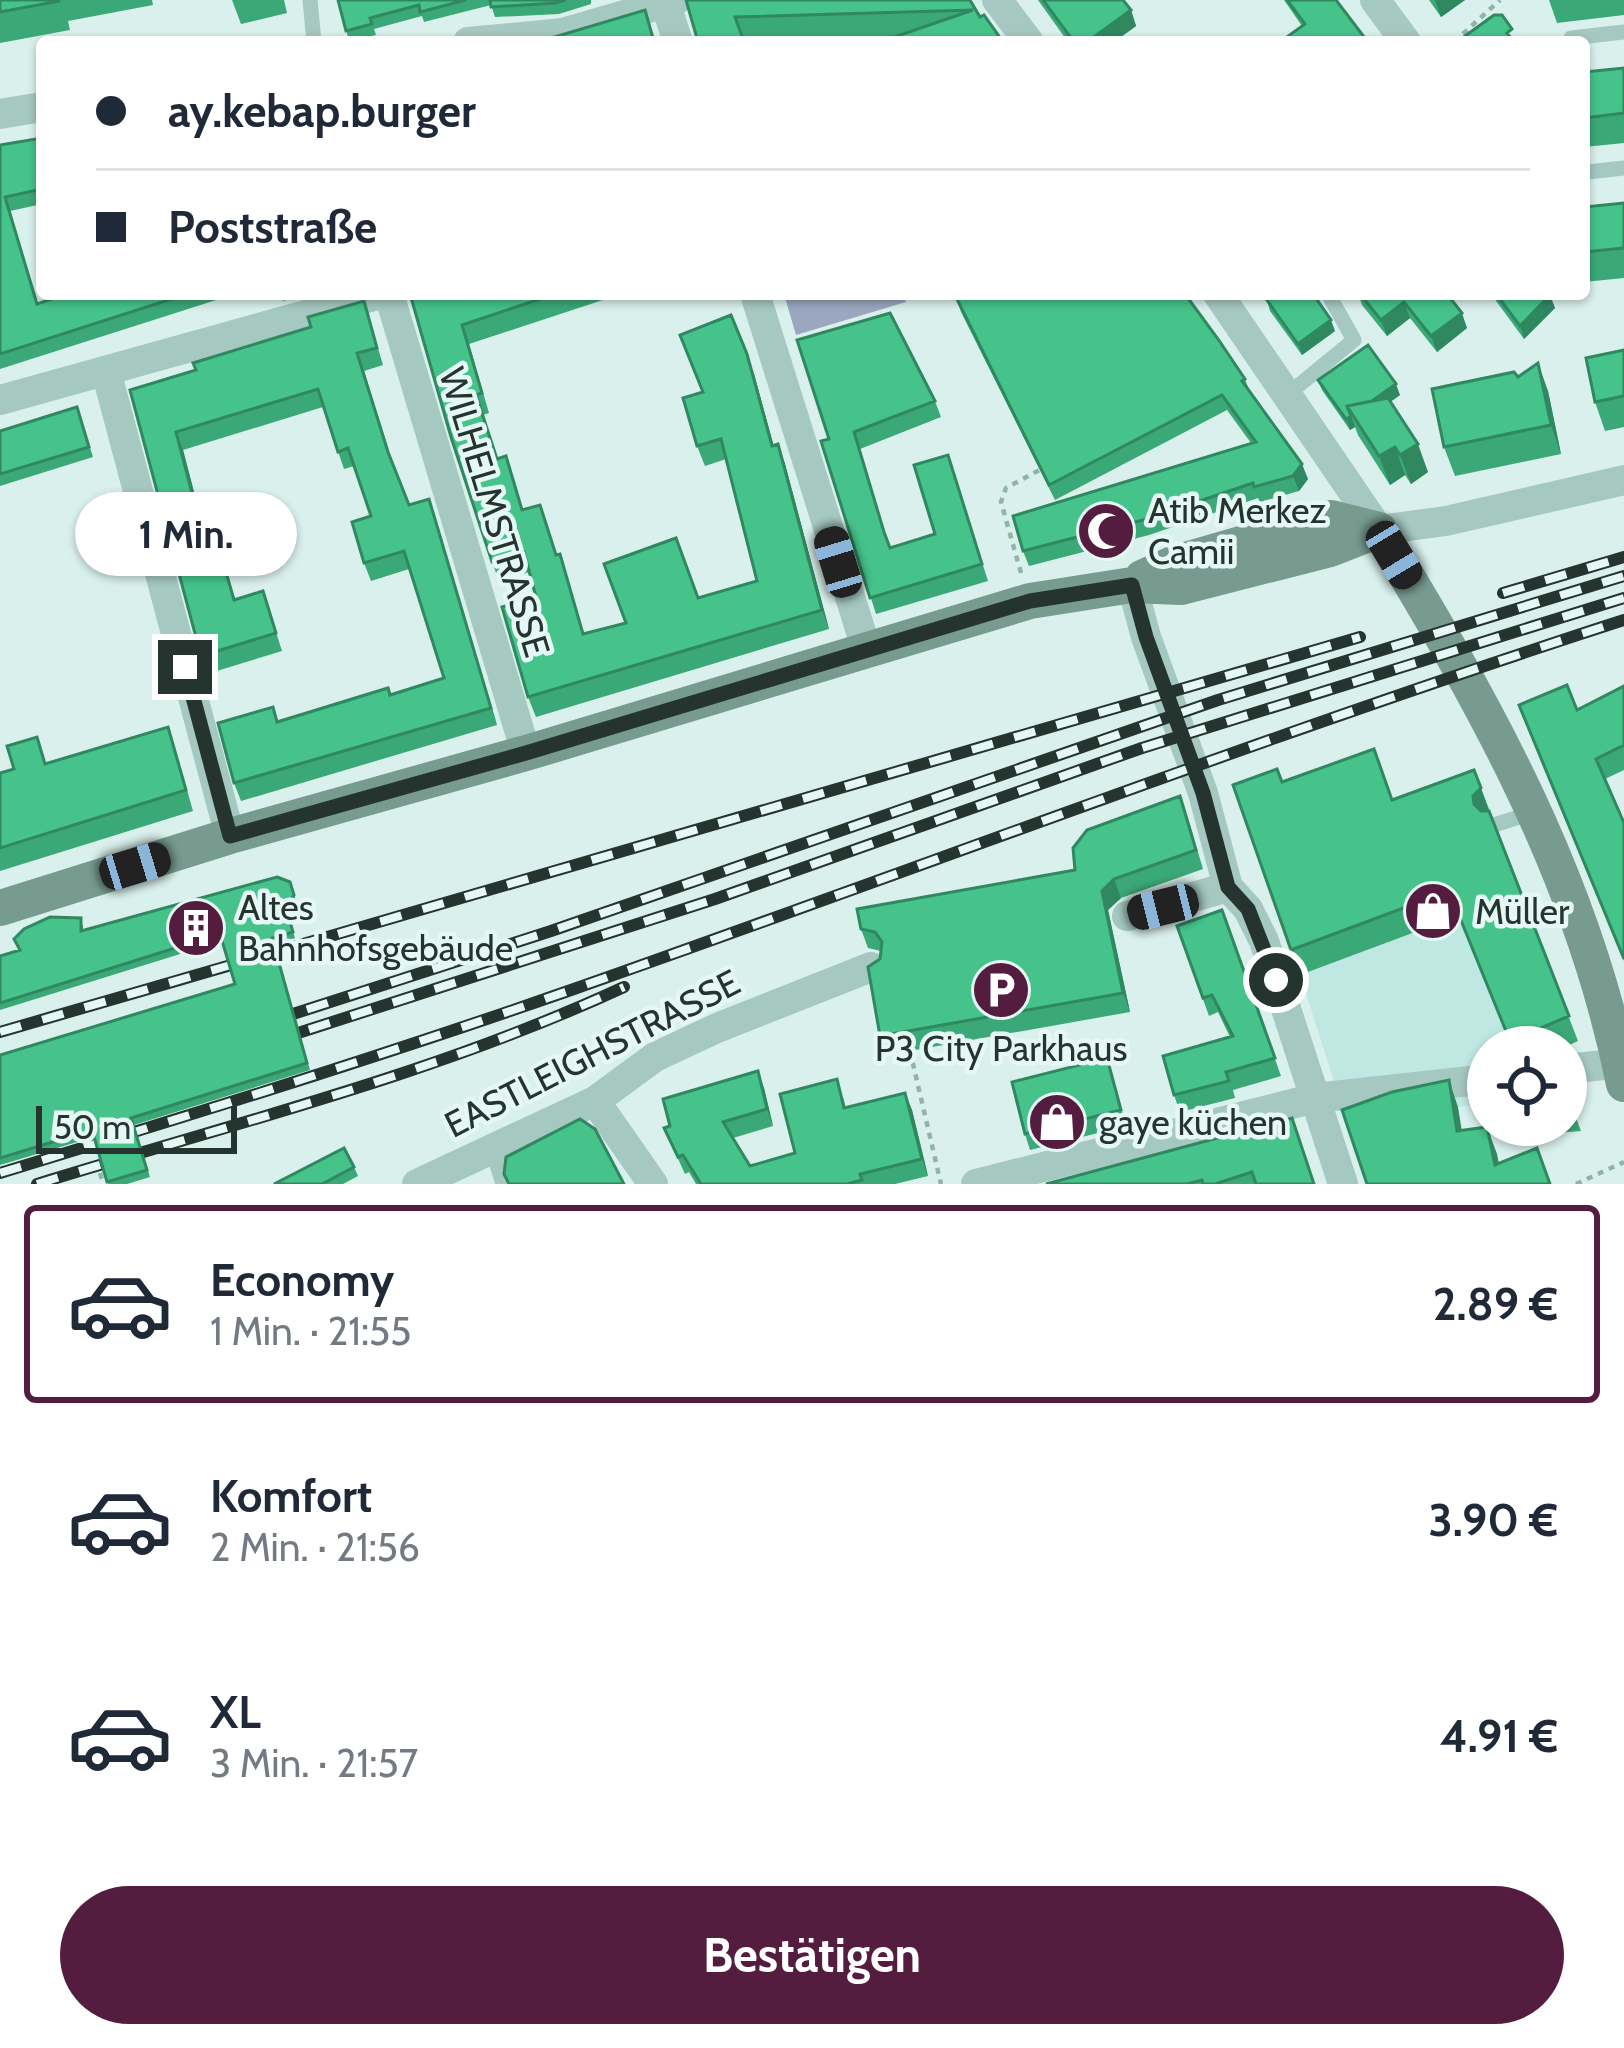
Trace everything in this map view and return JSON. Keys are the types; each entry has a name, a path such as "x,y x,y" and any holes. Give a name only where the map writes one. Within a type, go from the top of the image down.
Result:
{"main road":[{"path":"0,908 1030,601 1132,585 1175,563 1331,518 1379,530 1487,712 1535,812 1596,970 1623,1070"}],"street":[{"path":"997,0 1024,36"},
{"path":"1375,0 1402,36"},
{"path":"531,36 563,33 671,1 677,36"},
{"path":"0,114 36,108"},
{"path":"0,400 363,300"},
{"name":"WILHELMSTRASSE","path":"387,300 526,753"},
{"path":"757,300 866,651"},
{"path":"1228,300 1379,530 1446,521 1624,480"},
{"path":"106,371 230,836"},
{"path":"1409,580 1419,547 1446,521"},
{"path":"1132,585 1203,793 1228,887 1248,909 1264,941 1343,1184"},
{"path":"1127,916 1228,887"},
{"name":"EASTLEIGHSTRASSE","path":"416,1184 595,1101 655,1057 871,967"},
{"path":"1587,1069 1623,1070"},
{"path":"976,1184 1315,1098 1467,1080"},
{"path":"595,1101 653,1184"}],"lane":[{"path":"310,0 313,36"},
{"path":"1589,36 1624,32"},
{"path":"1590,172 1624,168"},
{"path":"1287,395 1354,340 1331,300"},
{"path":"1494,826 1535,812"},
{"path":"492,1149 503,1184"}],"path":[{"path":"1460,36 1490,4 1500,0"},
{"path":"1030,601 1000,502 1006,488 1051,464"},
{"path":"910,1052 941,1184"},
{"path":"1576,1184 1624,1162"},
{"path":"100,1173 105,1183"}],"shaded area":[{"path":"786,300 906,302 796,335"},
{"path":"1458,916 1503,1026 1467,1026 1467,1105 1402,1119 1352,1137 1300,975"}],"building":[{"path":"0,0 59,0 59,1 0,12"},
{"path":"338,0 466,0 420,12 419,5 370,18 372,24 346,31"},
{"path":"490,0 566,0 491,7"},
{"path":"686,0 970,0 999,36 897,36 973,10 735,17 742,36 696,36"},
{"path":"1043,0 1123,0 1131,10 1095,36 1070,36"},
{"path":"1287,0 1336,0 1363,36 1288,36 1305,24"},
{"path":"645,10 652,36 558,36"},
{"path":"1494,15 1502,15 1512,29 1509,36 1465,36"},
{"path":"1624,68 1624,113 1590,117 1590,71"},
{"path":"36,139 36,190 5,197 37,304 49,300 168,300 0,354 0,145"},
{"path":"1624,203 1624,248 1590,251 1590,206"},
{"path":"412,300 537,300 462,325 482,393 476,395 497,459 506,456 522,510 540,505 583,634 626,623 604,564 676,538 698,598 757,581 721,439 697,446 683,398 703,392 680,335 731,315 747,354 772,446 778,444 822,610 528,697 502,607 536,597 524,552 492,562"},
{"path":"957,300 1189,300 1302,464 1293,476 1254,487 1253,483 1143,520 1023,551 1013,516 1256,442 1222,395 1049,485"},
{"path":"1267,300 1317,300 1331,320 1298,344"},
{"path":"1365,300 1452,300 1462,313 1431,336 1404,302 1381,320"},
{"path":"1500,300 1545,300 1520,326"},
{"path":"364,301 377,348 357,353 409,505 429,499 491,708 234,783 218,723 273,707 277,722 388,688 390,695 444,678 404,551 364,563 352,522 371,516 348,448 338,452 318,389 176,432 198,516 209,513 234,600 263,591 276,633 201,656 130,390 196,370 193,363 311,327 308,317"},
{"path":"890,313 935,401 854,432 884,532 890,548 935,534 914,465 948,455 982,564 870,598 821,441 829,439 797,340"},
{"path":"1368,345 1396,384 1372,401 1347,406 1351,416 1346,419 1318,380"},
{"path":"1624,350 1624,396 1595,402 1586,358"},
{"path":"1538,363 1551,425 1444,447 1432,389 1514,372 1518,377"},
{"path":"1388,398 1418,444 1400,455 1395,447 1379,456 1347,406"},
{"path":"77,407 89,447 0,474 0,431"},
{"path":"1567,685 1577,710 1624,686 1624,745 1596,759 1624,823 1624,959 1519,705"},
{"path":"168,727 186,790 0,848 0,773 14,769 7,746 37,737 45,764"},
{"path":"1374,749 1392,800 1474,770 1481,788 1473,796 1474,804 1489,811 1569,1016 1545,1026 1504,1026 1449,891 1291,950 1233,785 1277,769 1282,782"},
{"name":"P3 City Parkhaus","path":"1180,796 1196,850 1114,879 1102,891 1123,993 880,1036 868,967 880,959 882,942 875,932 861,929 857,909 1075,870 1073,848 1087,830"},
{"path":"277,877 290,882 294,895 286,908 293,932 272,938 307,1063 131,1118 147,1170 107,1182 92,1130 0,1158 0,1055 235,984 220,934 0,1003 0,956 20,950 14,939 50,917 81,918 81,931"},
{"path":"1222,910 1275,1058 1226,1072 1229,1081 1174,1095 1163,1056 1233,1036 1212,995 1203,998 1177,926"},
{"path":"1107,1058 1121,1110 1025,1134 1012,1082"},
{"path":"758,1071 767,1109 723,1122 750,1166 795,1153 780,1094 837,1079 844,1108 905,1093 922,1159 860,1174 862,1180 847,1184 701,1184 683,1155 678,1157 664,1128 670,1126 663,1099"},
{"path":"1449,1080 1457,1131 1467,1130 1467,1146 1491,1146 1495,1165 1537,1148 1550,1184 1367,1184 1342,1110 1392,1092"},
{"path":"1292,1118 1314,1184 1256,1184 1252,1172 1215,1184 1202,1180 1187,1184 1046,1184"},
{"path":"580,1119 595,1129 624,1184 509,1184 504,1174 506,1157"},
{"path":"344,1148 354,1167 322,1184 274,1184"}],"railway":[{"path":"1503,593 1624,557"},
{"path":"265,1023 551,931 1218,700 1624,576"},
{"path":"267,1043 715,899 1142,748 1624,598"},
{"path":"0,1173 500,1014 1624,620"},
{"path":"0,1032 1360,637"},
{"path":"37,1184 408,1071 624,987"}],"place":[{"name":"Atib Merkez Camii","path":"1106,531"},
{"name":"Müller","path":"1433,911"},
{"name":"Altes Bahnhofsgebäude","path":"196,928"},
{"name":"P3 City Parkhaus","path":"1001,990"},
{"name":"gaye küchen","path":"1057,1122"}],"route":[{"path":"185,667 230,836 526,753 1030,601 1132,585 1203,793 1228,887 1248,909 1276,980"}]}
